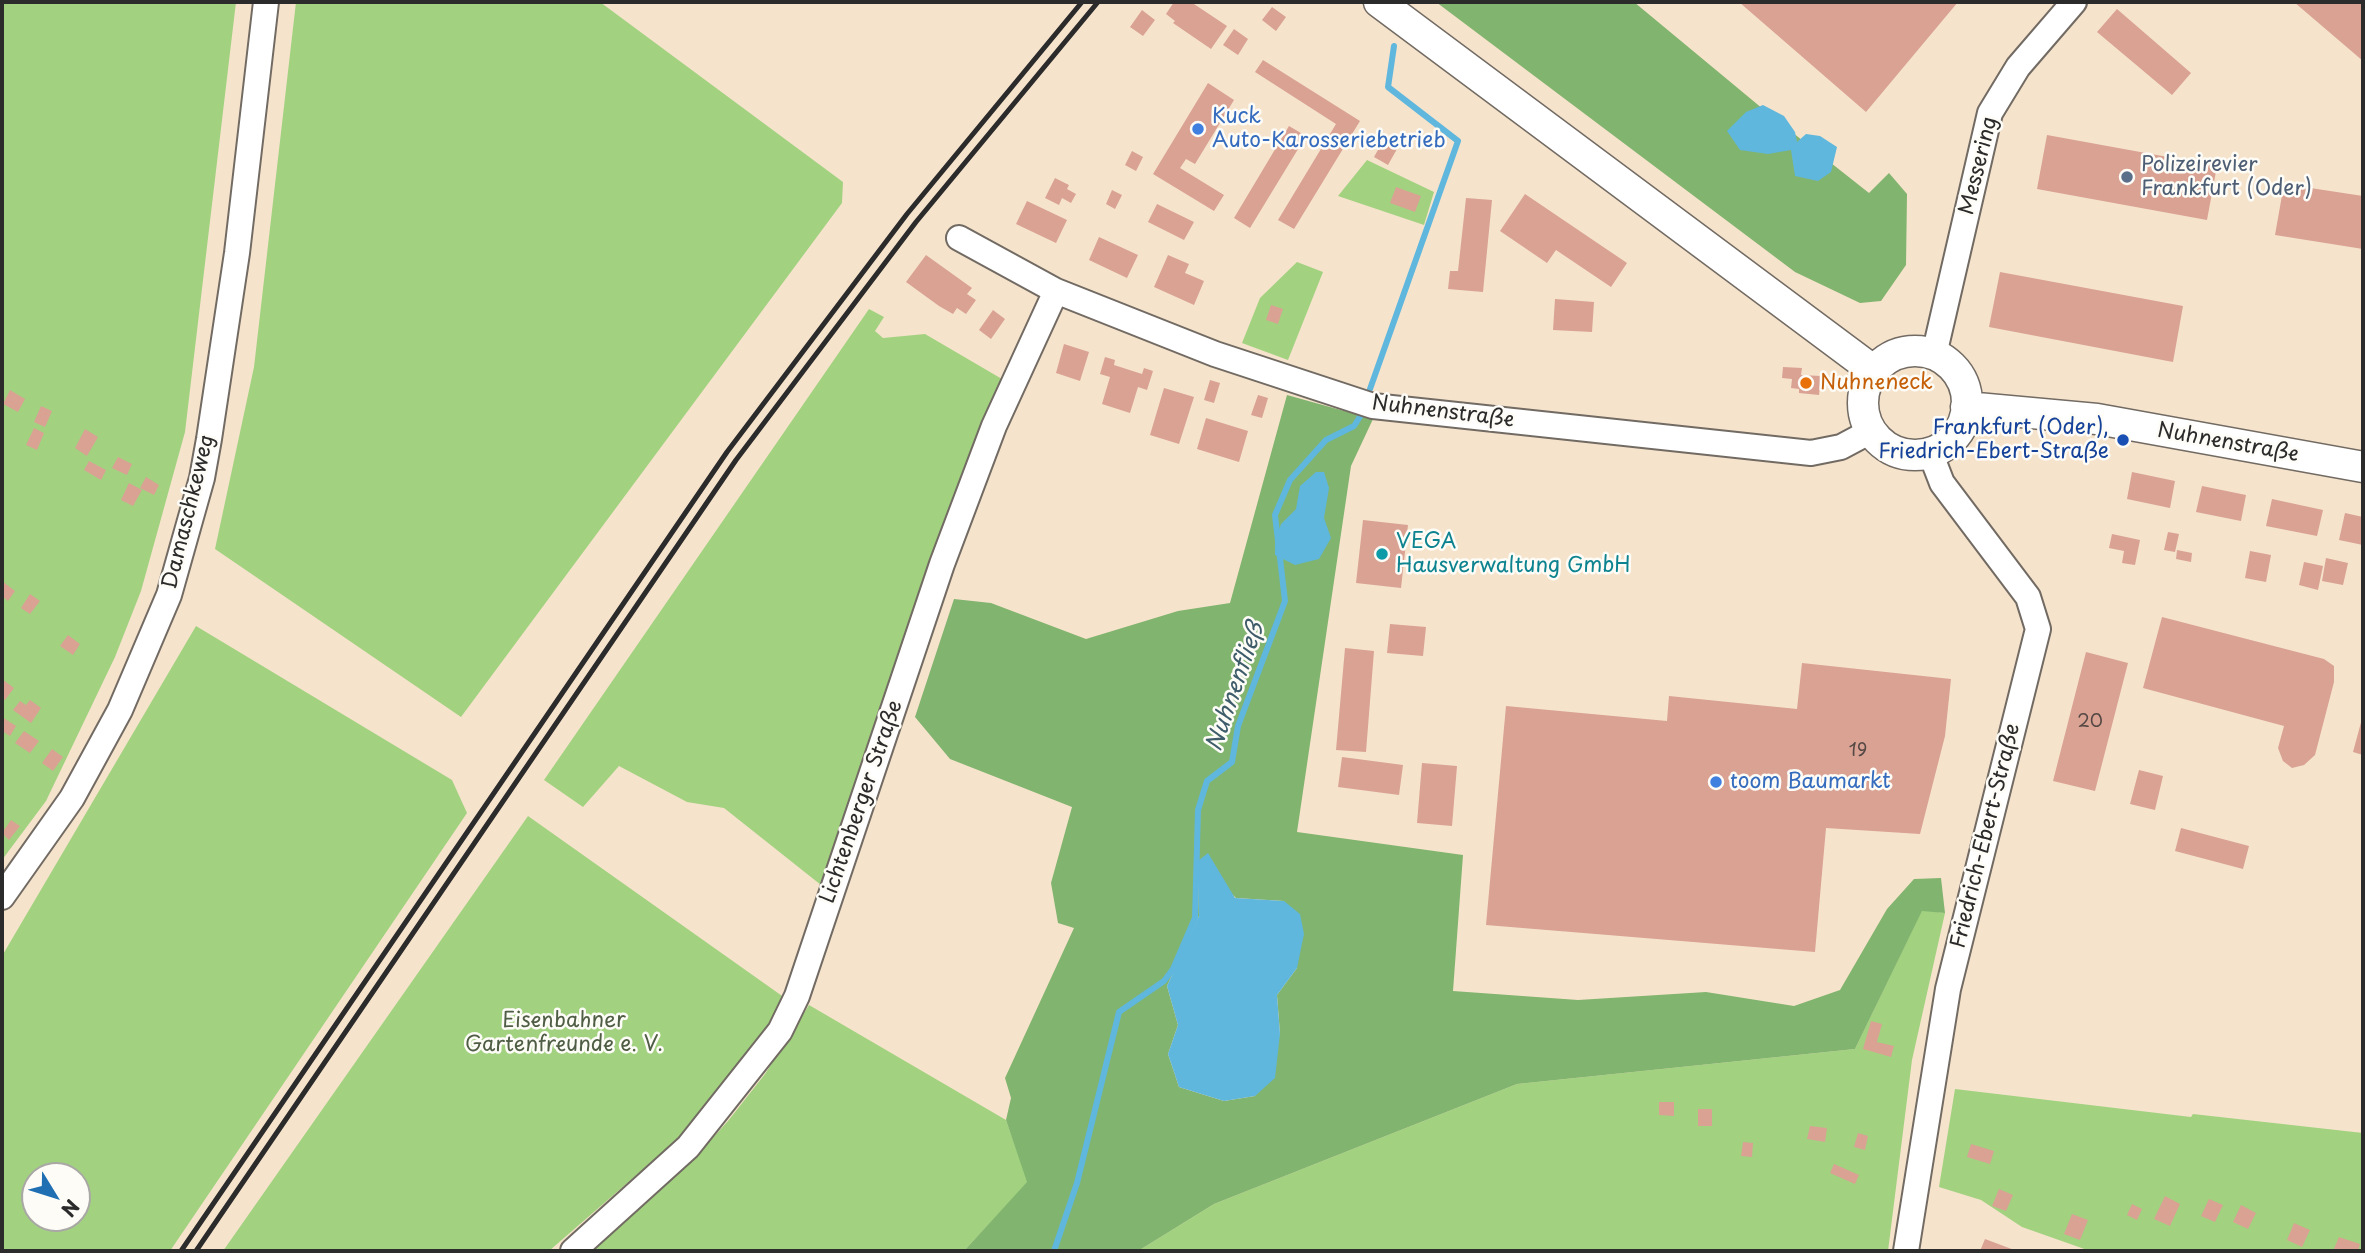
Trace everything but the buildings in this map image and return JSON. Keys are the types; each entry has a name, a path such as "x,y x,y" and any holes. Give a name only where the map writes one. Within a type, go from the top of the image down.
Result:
{"main road":[{"path":"1378,2 1874,371"},
{"path":"1909,351 1934,355 1948,363 1959,376 1965,390 1966,407 1955,435 1930,452 1913,455 1897,452 1882,443 1871,430 1863,407 1867,382 1874,371 1896,355 1909,351"},
{"name":"Nuhnenstraße","path":"1966,407 2097,419 2363,467"}],"street":[{"name":"Damaschkeweg","path":"2,897 72,798 120,709 169,595 202,478 209,439 237,253 266,2"},
{"name":"Messering","path":"1934,355 1990,113 2018,67 2074,2"},
{"name":"Nuhnenstraße","path":"958,238 1056,291 1215,354 1373,406 1811,453 1841,447 1871,430"},
{"name":"Lichtenberger Straße","path":"573,1251 688,1147 780,1031 797,996 942,564 994,426 1056,291"},
{"name":"Friedrich-Ebert-Straße","path":"1906,1251 1948,989 2038,629 2028,597 1942,483 1930,452"}],"green space":[{"path":"2,2 236,2 185,432 141,591 115,657 46,801 2,860"},
{"path":"296,2 600,2 843,182 842,203 461,717 215,549 254,367"},
{"path":"1436,2 1634,2 1869,193 1889,173 1907,194 1906,265 1881,301 1860,303 1795,272"},
{"path":"1367,160 1434,192 1424,225 1338,196"},
{"path":"1297,262 1323,272 1288,360 1242,343 1260,298"},
{"path":"869,309 884,317 875,331 883,338 925,334 1002,379 963,470 821,885 724,808 687,802 619,766 583,807 544,780"},
{"path":"1287,395 1373,419 1351,466 1297,832 1463,855 1453,991 1578,1000 1706,992 1794,1006 1840,990 1887,909 1914,879 1941,878 1945,913 1922,911 1855,1049 1517,1084 1214,1204 1138,1251 964,1251 1027,1182 1006,1120 1011,1098 1005,1078 1074,928 1058,923 1051,883 1072,807 950,759 915,717 954,599 991,603 1086,639 1178,611 1230,603","holes":["1198,861 1236,898 1284,901 1297,968 1277,995 1280,1034 1255,1096 1224,1101 1179,1087 1168,1054 1178,1025 1167,986 1199,916"]},
{"path":"196,626 452,780 467,813 170,1251 2,1251 2,956"},
{"name":"Eisenbahner Gartenfreunde e. V.","path":"528,816 785,998 742,1066 686,1132 549,1251 223,1251"},
{"path":"1922,910 1945,913 1912,1060 1888,1251 1138,1251 1214,1204 1517,1084 1855,1049"},
{"path":"809,1005 1006,1120 1028,1182 964,1251 591,1251 688,1165 728,1121 765,1074"},
{"path":"1955,1089 2191,1117 2193,1114 2363,1133 2363,1251 2090,1251 2022,1227 1981,1200 1939,1187"}],"water":[{"path":"1763,105 1784,116 1795,132 1797,142 1806,134 1820,136 1837,147 1831,172 1818,181 1795,176 1791,150 1768,154 1740,150 1727,131 1746,112"},
{"path":"1316,472 1324,472 1329,488 1324,518 1331,538 1319,559 1295,565 1275,555 1275,543 1281,524 1296,509 1300,486"},
{"path":"1208,853 1235,898 1284,901 1300,914 1304,934 1297,968 1277,995 1280,1034 1275,1078 1255,1096 1224,1101 1179,1087 1168,1054 1178,1025 1167,986 1199,916 1198,861"}],"waterway":[{"name":"Nuhnenfließ","path":"1370,389 1458,141 1388,87 1394,46"},
{"name":"Nuhnenfließ","path":"1054,1251 1077,1183 1119,1012 1164,981 1173,969 1195,918 1198,810 1207,781 1232,762 1238,726 1285,601 1275,515 1290,480 1326,440 1354,426 1361,415"}],"railway":[{"path":"181,1251 727,452 907,214 1082,2"},
{"path":"196,1251 736,460 916,222 1098,2"}],"place":[{"name":"Kuck Auto-Karosseriebetrieb","path":"1198,129"},
{"name":"Polizeirevier Frankfurt (Oder)","path":"2127,177"},
{"name":"Nuhneneck","path":"1806,383"},
{"name":"Frankfurt (Oder), Friedrich-Ebert-Straße","path":"2123,440"},
{"name":"VEGA Hausverwaltung GmbH","path":"1382,554"},
{"name":"toom Baumarkt","path":"1716,782"}]}
